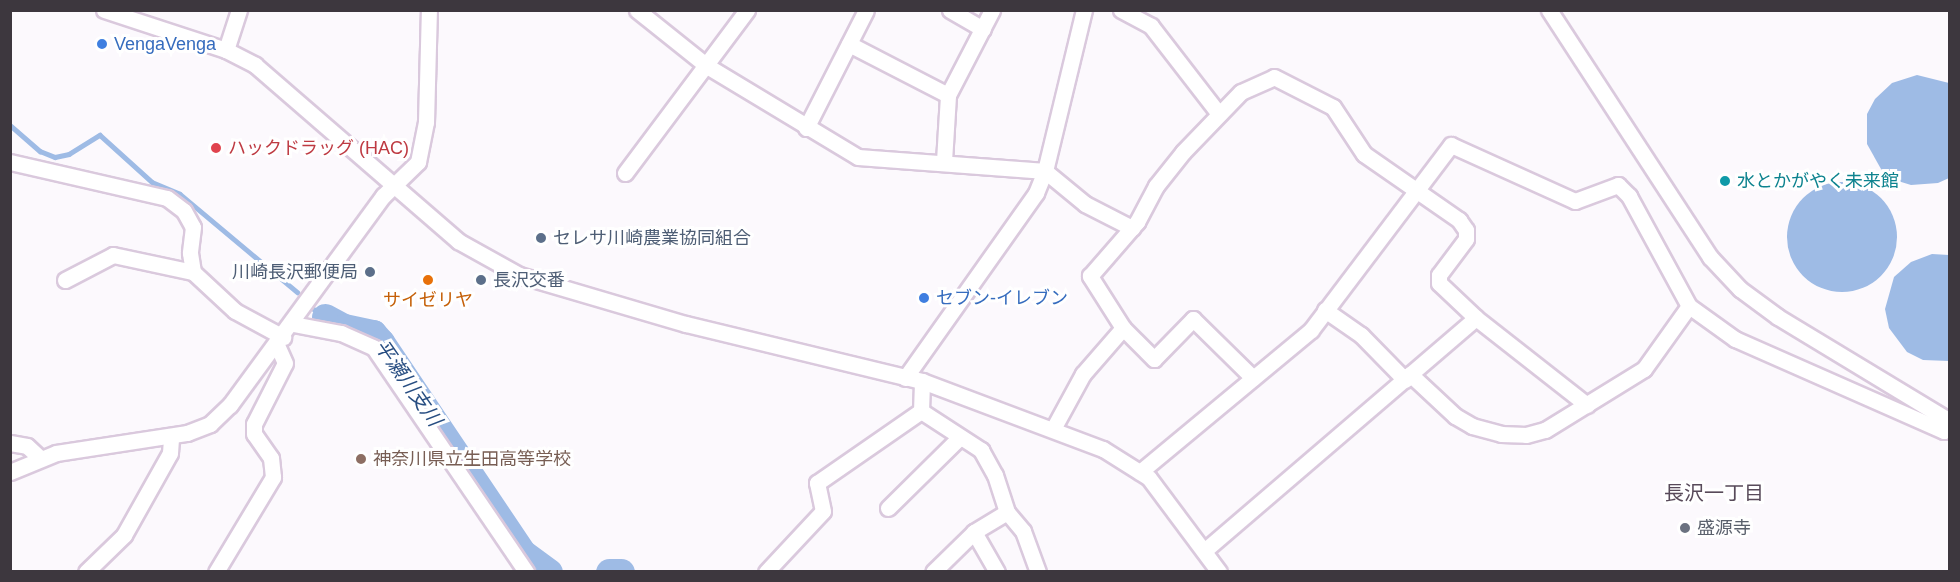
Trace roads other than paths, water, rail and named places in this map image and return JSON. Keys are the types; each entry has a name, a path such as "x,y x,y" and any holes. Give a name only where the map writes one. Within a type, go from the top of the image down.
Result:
{"street":[{"path":"104,10 226,50 255,65 292,95 392,187 458,241 519,275 686,324 922,381 1103,449 1140,472 1166,496 1219,572"},
{"path":"226,50 239,10"},
{"path":"10,472 40,458 171,437 202,428 224,412 280,341 392,187 411,172 423,149 429,10"},
{"path":"637,10 707,66 806,128 858,157 944,161 1045,171 1085,204 1132,228"},
{"path":"625,173 747,10"},
{"path":"806,128 866,10"},
{"path":"950,10 983,28"},
{"path":"944,161 948,95 992,10"},
{"path":"905,378 1023,212 1045,171 1084,10"},
{"path":"1121,10 1151,26 1219,114"},
{"path":"1549,10 1710,257 1740,288 1778,317 1950,421"},
{"path":"849,44 948,95"},
{"path":"1253,378 1193,319 1154,359 1124,328 1090,276 1132,228 1156,186 1219,114 1252,85 1280,79 1333,107 1364,154 1459,220 1471,225 1466,238 1439,275 1439,283 1476,318 1587,405"},
{"path":"1140,472 1311,330 1414,189 1450,145 1575,201 1618,185 1629,196 1689,306 1735,339 1944,431 1950,428"},
{"path":"10,162 167,198 184,211 192,227 190,253 193,272"},
{"path":"65,280 113,255 193,272 235,311 280,341 285,363 254,424 254,434 272,458 273,477 216,572"},
{"path":"1325,310 1361,335 1455,416 1501,434 1545,430 1644,369 1689,306"},
{"path":"1204,551 1476,318"},
{"path":"296,319 341,333 374,348 526,572"},
{"path":"1053,429 1083,374 1124,328"},
{"path":"921,411 922,381"},
{"path":"921,411 958,439 981,450 995,475 1007,512 1023,531 1038,572"},
{"path":"766,572 823,511 817,483 921,411"},
{"path":"86,572 124,535 170,453 171,437"},
{"path":"888,508 958,439"},
{"path":"10,443 27,446 40,458"},
{"path":"933,572 974,532 1007,512"},
{"path":"974,532 997,572"}],"water":[{"path":"1917,75 1949,83 1949,178 1938,183 1911,185 1898,181 1881,169 1867,144 1867,114 1875,99 1892,83"},
{"path":"1842,182 1863,186 1881,198 1893,216 1897,237 1893,258 1881,276 1863,288 1842,292 1821,288 1803,276 1791,258 1787,237 1791,216 1803,198 1821,186"},
{"path":"1932,254 1949,255 1949,361 1923,360 1907,352 1889,328 1885,309 1894,277 1911,262"}],"waterway":[{"name":"平瀬川支川","path":"10,125 40,151 55,157 69,154 100,135 152,182 180,194 297,292"},
{"name":"平瀬川支川","path":"311,307 325,317"},
{"name":"平瀬川支川","path":"325,317 344,327 373,333 381,342 523,553 549,572"},
{"name":"平瀬川支川","path":"609,572 621,572"}],"place":[{"name":"VengaVenga","path":"102,44"},
{"name":"ハックドラッグ (HAC)","path":"216,148"},
{"name":"水とかがやく未来館","path":"1725,181"},
{"name":"セレサ川崎農業協同組合","path":"541,238"},
{"name":"川崎長沢郵便局","path":"370,272"},
{"name":"サイゼリヤ","path":"428,280"},
{"name":"長沢交番","path":"481,280"},
{"name":"セブン-イレブン","path":"924,298"},
{"name":"神奈川県立生田高等学校","path":"361,459"},
{"name":"盛源寺","path":"1685,528"}],"district":[{"name":"長沢一丁目","path":"1714,493"}]}
